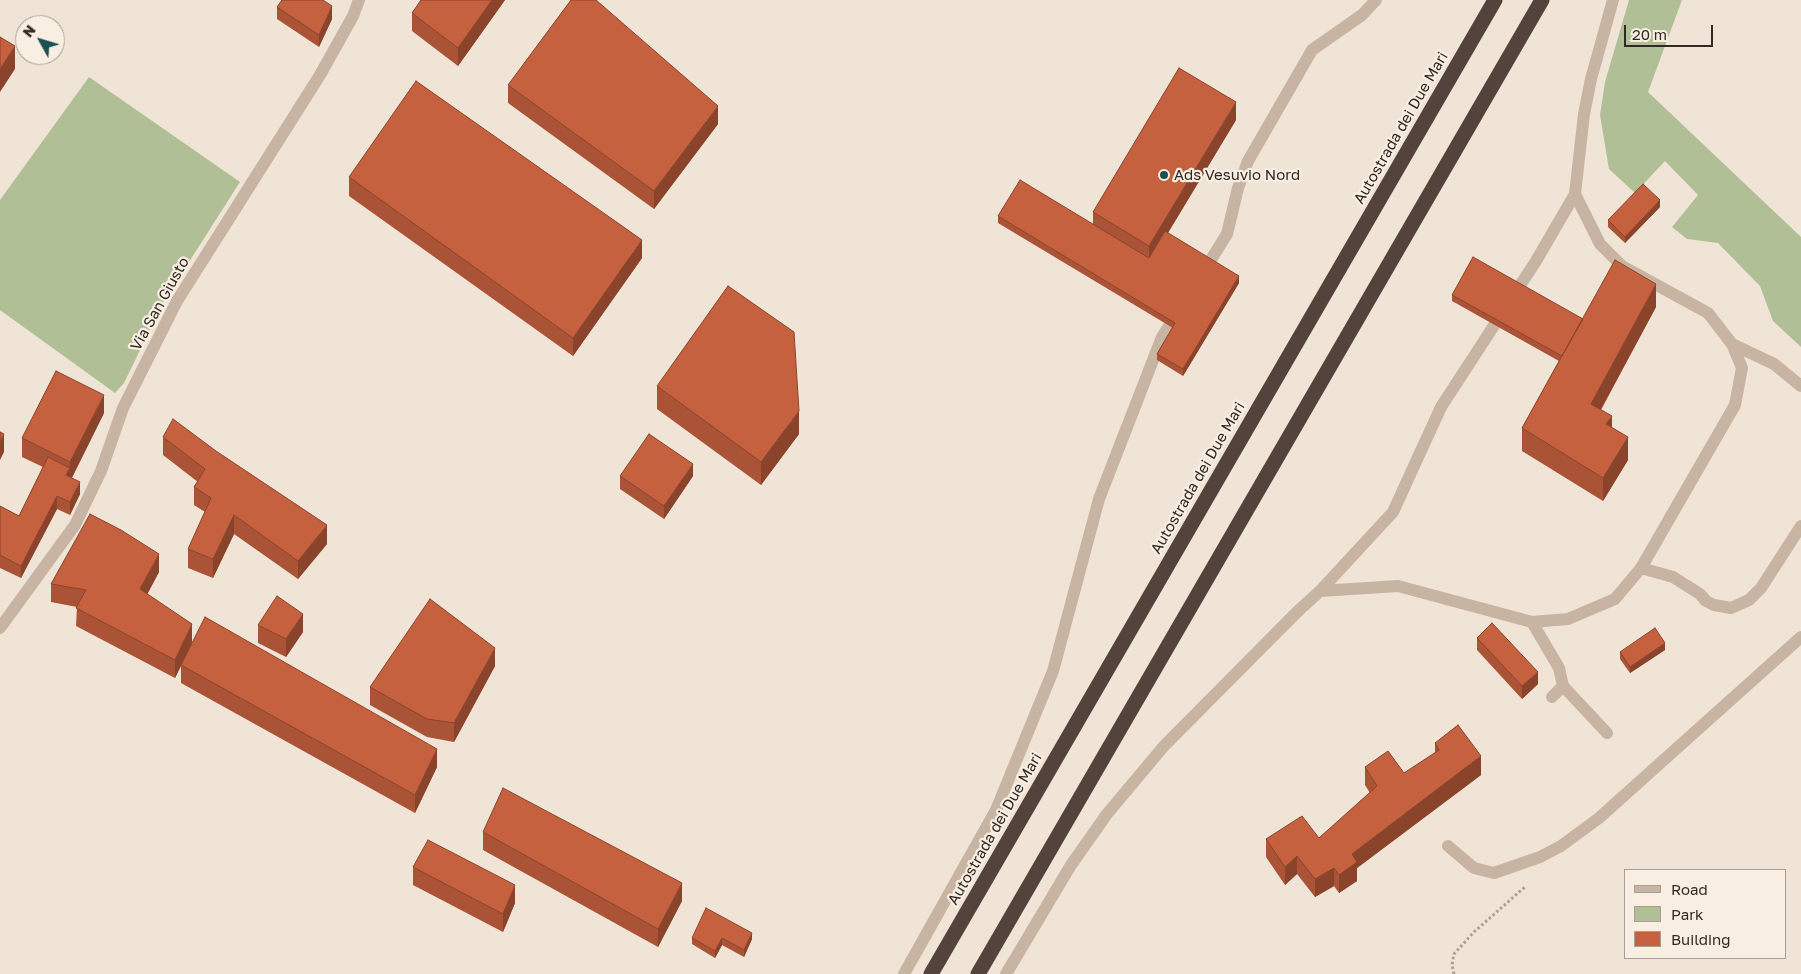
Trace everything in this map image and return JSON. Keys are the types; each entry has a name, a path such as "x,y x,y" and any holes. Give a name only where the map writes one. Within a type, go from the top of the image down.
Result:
{"highway":[{"name":"Autostrada dei Due Mari","path":"931,974 1495,0"},
{"path":"978,974 1542,0"}],"street":[{"name":"Via San Giusto","path":"0,628 75,525 101,471 123,408 176,301 320,75 353,16 359,0"},
{"path":"1197,282 1227,234 1238,188 1248,161 1312,50 1362,15 1376,0"},
{"path":"1006,974 1071,865 1107,814 1164,746 1236,672 1320,591 1394,512 1441,407 1536,261 1576,194 1584,114 1613,0"},
{"path":"1320,591 1398,586 1532,622 1568,619 1615,599 1641,568 1735,405 1742,368 1732,344 1708,313 1622,266 1600,244 1576,194"},
{"path":"904,974 996,810 1053,671 1099,499 1162,337 1187,298"},
{"path":"1732,344 1774,364 1801,386"},
{"path":"1641,568 1673,577 1700,594 1706,601 1714,605 1731,608 1749,600 1761,588 1801,526"},
{"path":"1532,622 1559,668 1563,686 1607,733"},
{"path":"1448,846 1474,868 1494,873 1540,857 1561,846 1599,818 1801,637"},
{"path":"1552,697 1563,686"}],"path":[{"path":"1454,974 1452,965 1454,954 1474,932 1527,884"}],"green space":[{"path":"1629,0 1682,0 1648,92 1801,237 1801,347 1773,321 1760,286 1718,243 1687,239 1672,227 1698,195 1665,161 1635,193 1609,169 1600,115 1605,82"},
{"path":"89,77 240,182 164,301 124,383 115,393 0,310 0,200"}],"building":[{"path":"282,0 323,0 332,6 319,35 277,7"},
{"path":"421,0 492,0 458,48 412,13"},
{"path":"571,0 596,0 718,106 654,191 508,85"},
{"path":"0,37 15,46 0,69"},
{"name":"Ads Vesuvio Nord","path":"1179,68 1236,102 1149,246 1093,212"},
{"path":"416,81 642,240 573,338 349,177"},
{"path":"1020,180 1149,258 1165,231 1239,276 1183,369 1157,354 1175,323 998,216"},
{"path":"1643,184 1660,200 1625,237 1608,220"},
{"path":"1473,257 1583,319 1562,356 1452,295"},
{"path":"1615,260 1656,284 1591,404 1612,416 1606,424 1628,437 1603,478 1522,428"},
{"path":"728,286 794,332 799,411 761,462 657,386"},
{"path":"56,371 104,395 70,462 22,438"},
{"path":"173,419 216,451 327,525 298,561 234,515 213,559 188,549 211,498 194,487 205,469 163,437"},
{"path":"0,432 4,434 0,442"},
{"path":"649,434 693,464 664,506 620,476"},
{"path":"48,457 70,468 66,475 80,482 70,502 57,496 21,566 0,555 0,506 19,516"},
{"path":"90,514 121,530 159,554 140,589 192,624 175,660 76,608 86,590 51,584"},
{"path":"277,596 303,614 286,639 258,625"},
{"path":"430,599 495,648 454,723 427,719 370,687"},
{"path":"205,617 437,749 415,795 181,665"},
{"path":"1492,623 1538,672 1522,686 1477,638"},
{"path":"1655,628 1665,643 1630,667 1620,652"},
{"path":"1458,725 1481,756 1352,854 1357,862 1339,875 1334,868 1315,879 1297,856 1285,867 1266,839 1302,816 1319,838 1377,786 1365,767 1388,751 1404,773 1439,750 1435,743"},
{"path":"503,788 682,883 658,929 483,832"},
{"path":"428,840 515,885 503,914 413,867"},
{"path":"706,908 752,933 744,950 722,938 715,951 692,938"}],"place":[{"name":"Ads Vesuvio Nord","path":"1164,175"}]}
